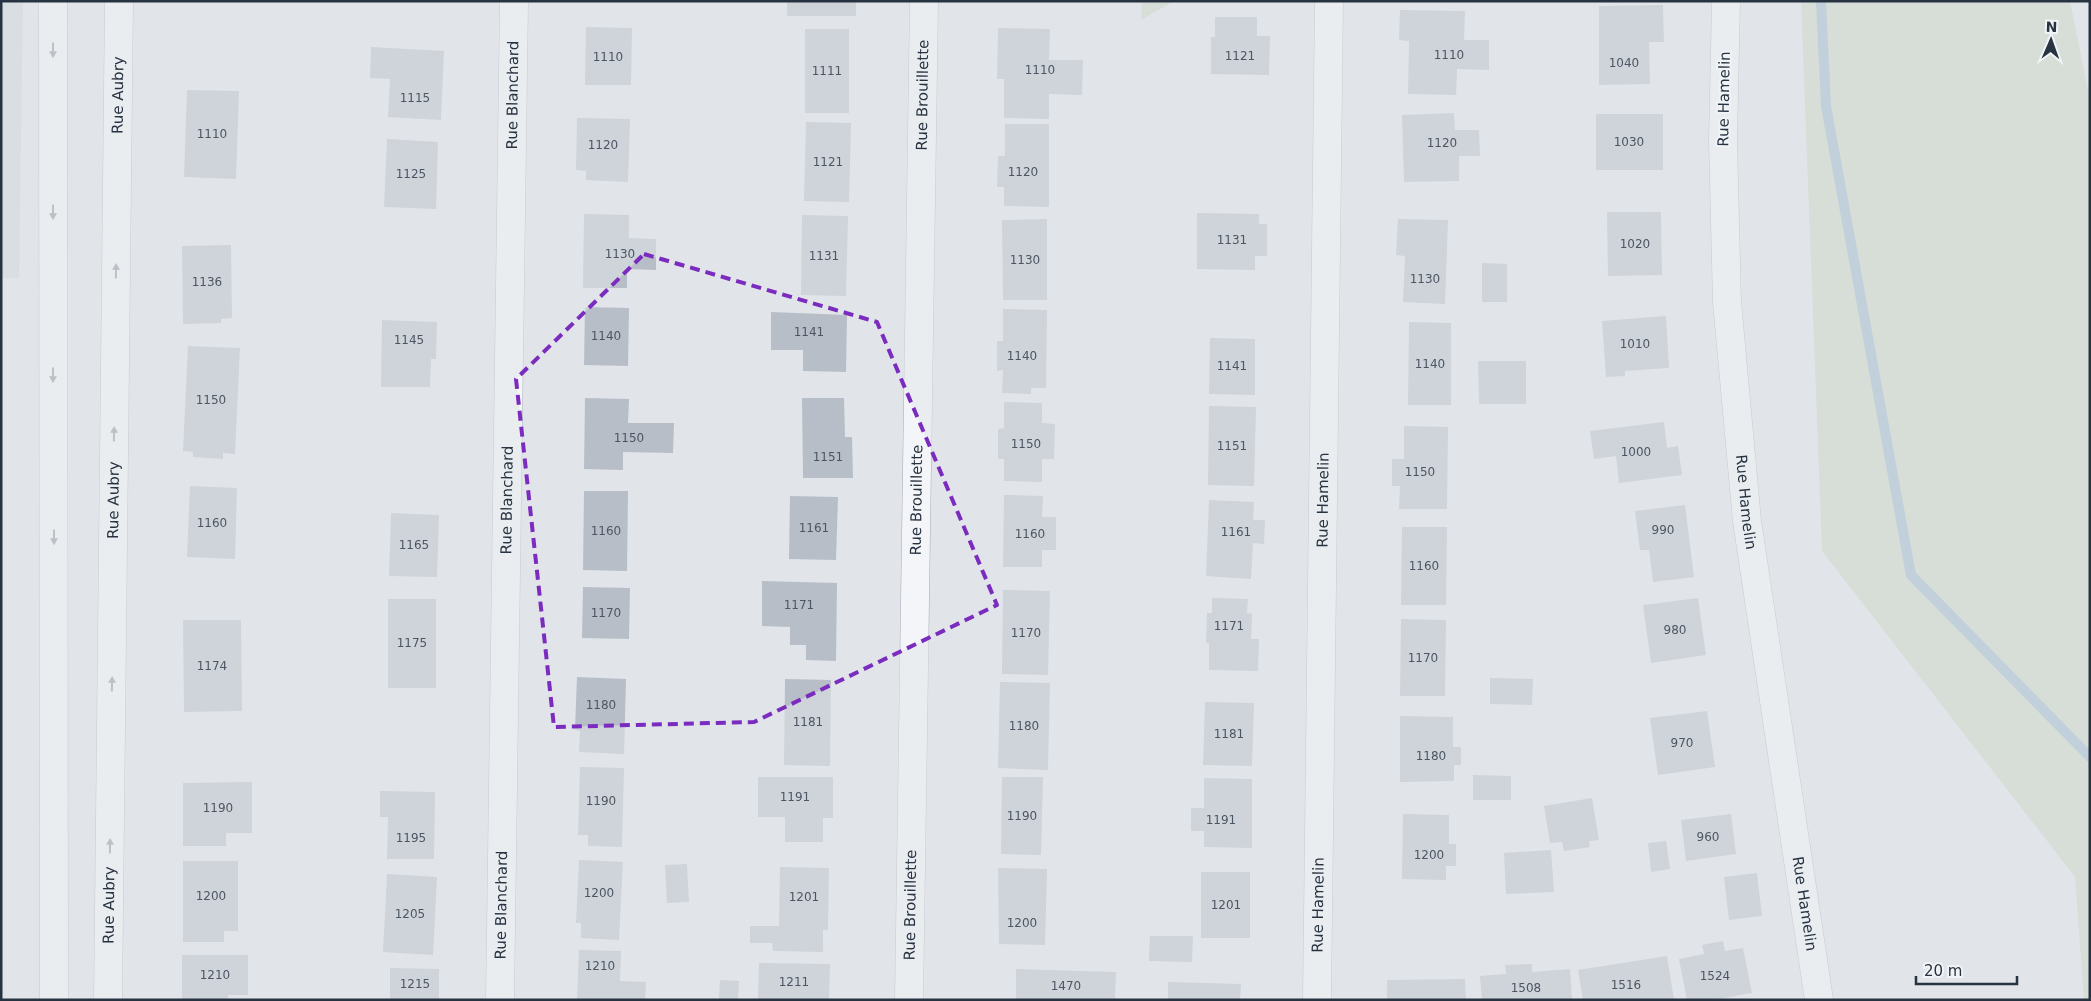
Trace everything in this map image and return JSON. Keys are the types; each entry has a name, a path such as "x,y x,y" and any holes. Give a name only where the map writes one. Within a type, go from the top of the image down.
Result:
{"street":[{"path":"53,1 54,1000"},
{"name":"Rue Aubry","path":"108,1000 119,1"},
{"name":"Rue Blanchard","path":"500,1000 514,1"},
{"name":"Rue Brouillette","path":"909,1000 924,1"},
{"name":"Rue Hamelin","path":"1317,1000 1329,1"},
{"name":"Rue Hamelin","path":"1726,1 1723,141 1727,302 1746,511 1819,1000"}],"highlighted area":[{"path":"644,254 877,322 997,605 754,722 554,727 516,379"}],"shaded area":[{"path":"1,1 23,1 19,278 1,278"}],"green space":[{"path":"1142,1 1174,1 1141,20"},
{"path":"1801,1 2070,1 2090,100 2090,999 2084,1000 2075,877 1822,551"}],"building":[{"path":"787,1 856,1 856,16 787,16"},
{"path":"1663,5 1664,42 1649,42 1650,84 1599,85 1599,6"},
{"path":"1400,10 1465,11 1464,40 1489,40 1489,70 1457,69 1456,95 1408,94 1409,41 1399,40"},
{"path":"1215,17 1257,17 1257,36 1270,36 1269,75 1211,74 1211,37 1215,37"},
{"path":"586,27 632,28 631,85 585,85"},
{"path":"998,28 1050,29 1049,60 1083,60 1082,95 1049,94 1049,119 1004,118 1004,79 997,79"},
{"path":"805,29 849,29 849,113 805,113"},
{"path":"371,47 444,51 441,120 388,117 390,79 370,78"},
{"path":"187,90 239,91 236,179 184,177"},
{"path":"1454,113 1455,130 1479,130 1480,156 1459,156 1459,181 1404,182 1402,115"},
{"path":"1596,114 1663,114 1663,170 1596,170"},
{"path":"577,118 630,119 628,182 586,180 586,171 576,170"},
{"path":"806,122 851,123 849,202 804,201"},
{"path":"1005,124 1049,124 1049,207 1004,206 1004,187 997,187 998,156 1005,156"},
{"path":"387,139 438,142 436,209 384,207"},
{"path":"1607,212 1661,212 1662,275 1608,276"},
{"path":"1197,213 1259,214 1259,224 1267,224 1267,256 1255,256 1255,270 1197,269"},
{"path":"584,214 629,215 629,238 656,239 656,270 627,269 627,288 583,288"},
{"path":"802,215 848,216 846,296 801,295"},
{"path":"1047,219 1047,300 1003,300 1002,220"},
{"path":"1398,219 1448,220 1445,304 1403,302 1405,256 1396,255"},
{"path":"231,245 232,318 221,319 221,323 183,324 182,246"},
{"path":"1482,263 1507,264 1507,302 1482,302"},
{"path":"585,307 629,308 628,366 584,365"},
{"path":"1003,309 1047,310 1046,388 1031,388 1031,394 1002,393 1003,370 997,371 997,341 1003,341"},
{"path":"771,312 847,315 846,372 803,371 803,350 771,350"},
{"path":"1666,316 1669,368 1625,371 1625,376 1606,377 1602,321"},
{"path":"382,320 437,322 436,359 431,359 430,387 381,387"},
{"path":"1409,322 1451,323 1451,405 1408,405"},
{"path":"1210,338 1255,339 1255,395 1209,394"},
{"path":"188,346 240,348 235,454 223,453 223,459 193,457 193,452 183,451"},
{"path":"1478,361 1526,361 1526,404 1479,404"},
{"path":"585,398 629,399 628,423 674,423 673,453 623,452 623,470 584,469"},
{"path":"802,398 844,398 845,437 852,437 853,478 803,478"},
{"path":"1004,402 1042,403 1042,423 1055,424 1054,459 1042,459 1042,482 1004,481 1004,459 998,459 998,429 1004,428"},
{"path":"1209,406 1256,407 1254,486 1208,485"},
{"path":"1664,422 1667,448 1678,446 1682,475 1619,483 1616,456 1594,459 1590,431"},
{"path":"1404,426 1448,427 1447,509 1399,509 1400,486 1392,486 1392,459 1404,459"},
{"path":"190,486 237,488 235,559 187,557"},
{"path":"584,491 628,491 627,571 583,570"},
{"path":"1004,495 1043,496 1042,517 1056,517 1056,550 1042,550 1042,567 1003,567"},
{"path":"790,496 838,497 836,560 789,559"},
{"path":"1209,500 1254,502 1253,520 1265,520 1264,544 1253,543 1251,579 1206,576"},
{"path":"1685,505 1694,577 1653,582 1649,550 1640,550 1635,511"},
{"path":"391,513 439,515 437,577 389,576"},
{"path":"1402,527 1447,527 1446,605 1401,605"},
{"path":"762,581 837,583 836,661 806,660 806,645 790,645 790,627 762,626"},
{"path":"583,587 630,588 629,639 582,638"},
{"path":"1003,590 1050,591 1048,675 1002,674"},
{"path":"1212,598 1248,599 1247,613 1252,614 1251,639 1259,639 1258,671 1209,670 1209,643 1206,643 1207,613 1212,613"},
{"path":"1698,598 1706,655 1651,663 1643,605"},
{"path":"388,599 436,599 436,688 388,688"},
{"path":"1401,619 1446,620 1445,696 1400,696"},
{"path":"183,620 241,620 242,711 184,712"},
{"path":"577,677 626,679 624,754 579,752 580,731 575,730"},
{"path":"1490,678 1533,679 1532,705 1490,704"},
{"path":"785,679 831,680 830,766 784,765"},
{"path":"1000,682 1050,683 1048,770 998,768"},
{"path":"1205,702 1254,703 1252,766 1203,765"},
{"path":"1707,711 1715,767 1658,775 1650,718"},
{"path":"1400,716 1453,717 1453,747 1461,747 1461,765 1454,765 1454,781 1400,782"},
{"path":"580,767 624,768 622,847 588,846 588,835 578,835"},
{"path":"1473,775 1511,776 1511,800 1473,800"},
{"path":"758,777 833,777 833,818 823,818 823,842 785,842 785,817 758,817"},
{"path":"1002,777 1043,777 1041,855 1001,854"},
{"path":"1204,778 1252,779 1252,848 1204,847 1204,831 1191,831 1191,808 1204,808"},
{"path":"252,782 252,833 226,833 226,846 183,846 183,783"},
{"path":"380,791 435,792 434,859 387,859 388,817 380,817"},
{"path":"1592,798 1599,840 1589,841 1590,847 1564,851 1562,842 1550,843 1544,806"},
{"path":"1403,814 1449,815 1449,844 1456,844 1456,866 1446,866 1446,880 1402,879"},
{"path":"1731,814 1736,854 1686,861 1681,820"},
{"path":"1666,841 1670,869 1651,872 1648,843"},
{"path":"1551,850 1554,892 1506,894 1504,853"},
{"path":"579,860 623,862 619,940 581,938 581,923 576,923"},
{"path":"183,861 238,861 238,931 224,931 224,942 183,942"},
{"path":"687,864 689,902 667,903 665,865"},
{"path":"780,867 829,868 828,930 823,930 823,952 773,951 772,943 750,943 750,926 779,926"},
{"path":"998,868 1047,869 1045,945 999,944"},
{"path":"1201,872 1250,872 1250,938 1201,938"},
{"path":"1757,873 1762,916 1729,920 1724,877"},
{"path":"387,874 437,877 433,955 383,952"},
{"path":"1150,936 1193,936 1192,962 1149,961"},
{"path":"1723,941 1725,951 1743,948 1752,993 1713,1000 1687,1000 1679,959 1704,954 1702,945"},
{"path":"579,950 621,951 620,981 646,982 645,1000 577,1000"},
{"path":"182,955 248,955 248,995 228,995 228,1000 182,1000"},
{"path":"1667,956 1674,1000 1583,1000 1578,970"},
{"path":"759,963 830,964 829,1000 758,1000"},
{"path":"1532,964 1532,972 1570,969 1572,1000 1482,1000 1480,976 1506,974 1505,965"},
{"path":"390,968 439,969 439,1000 390,1000"},
{"path":"1016,969 1116,972 1115,1000 1016,1000"},
{"path":"1465,979 1466,1000 1387,1000 1387,980"},
{"path":"720,980 739,981 738,1000 719,1000"},
{"path":"1168,982 1241,984 1240,1000 1168,1000"}],"waterway":[{"path":"1821,1 1826,106 1911,575 2090,757"}]}
